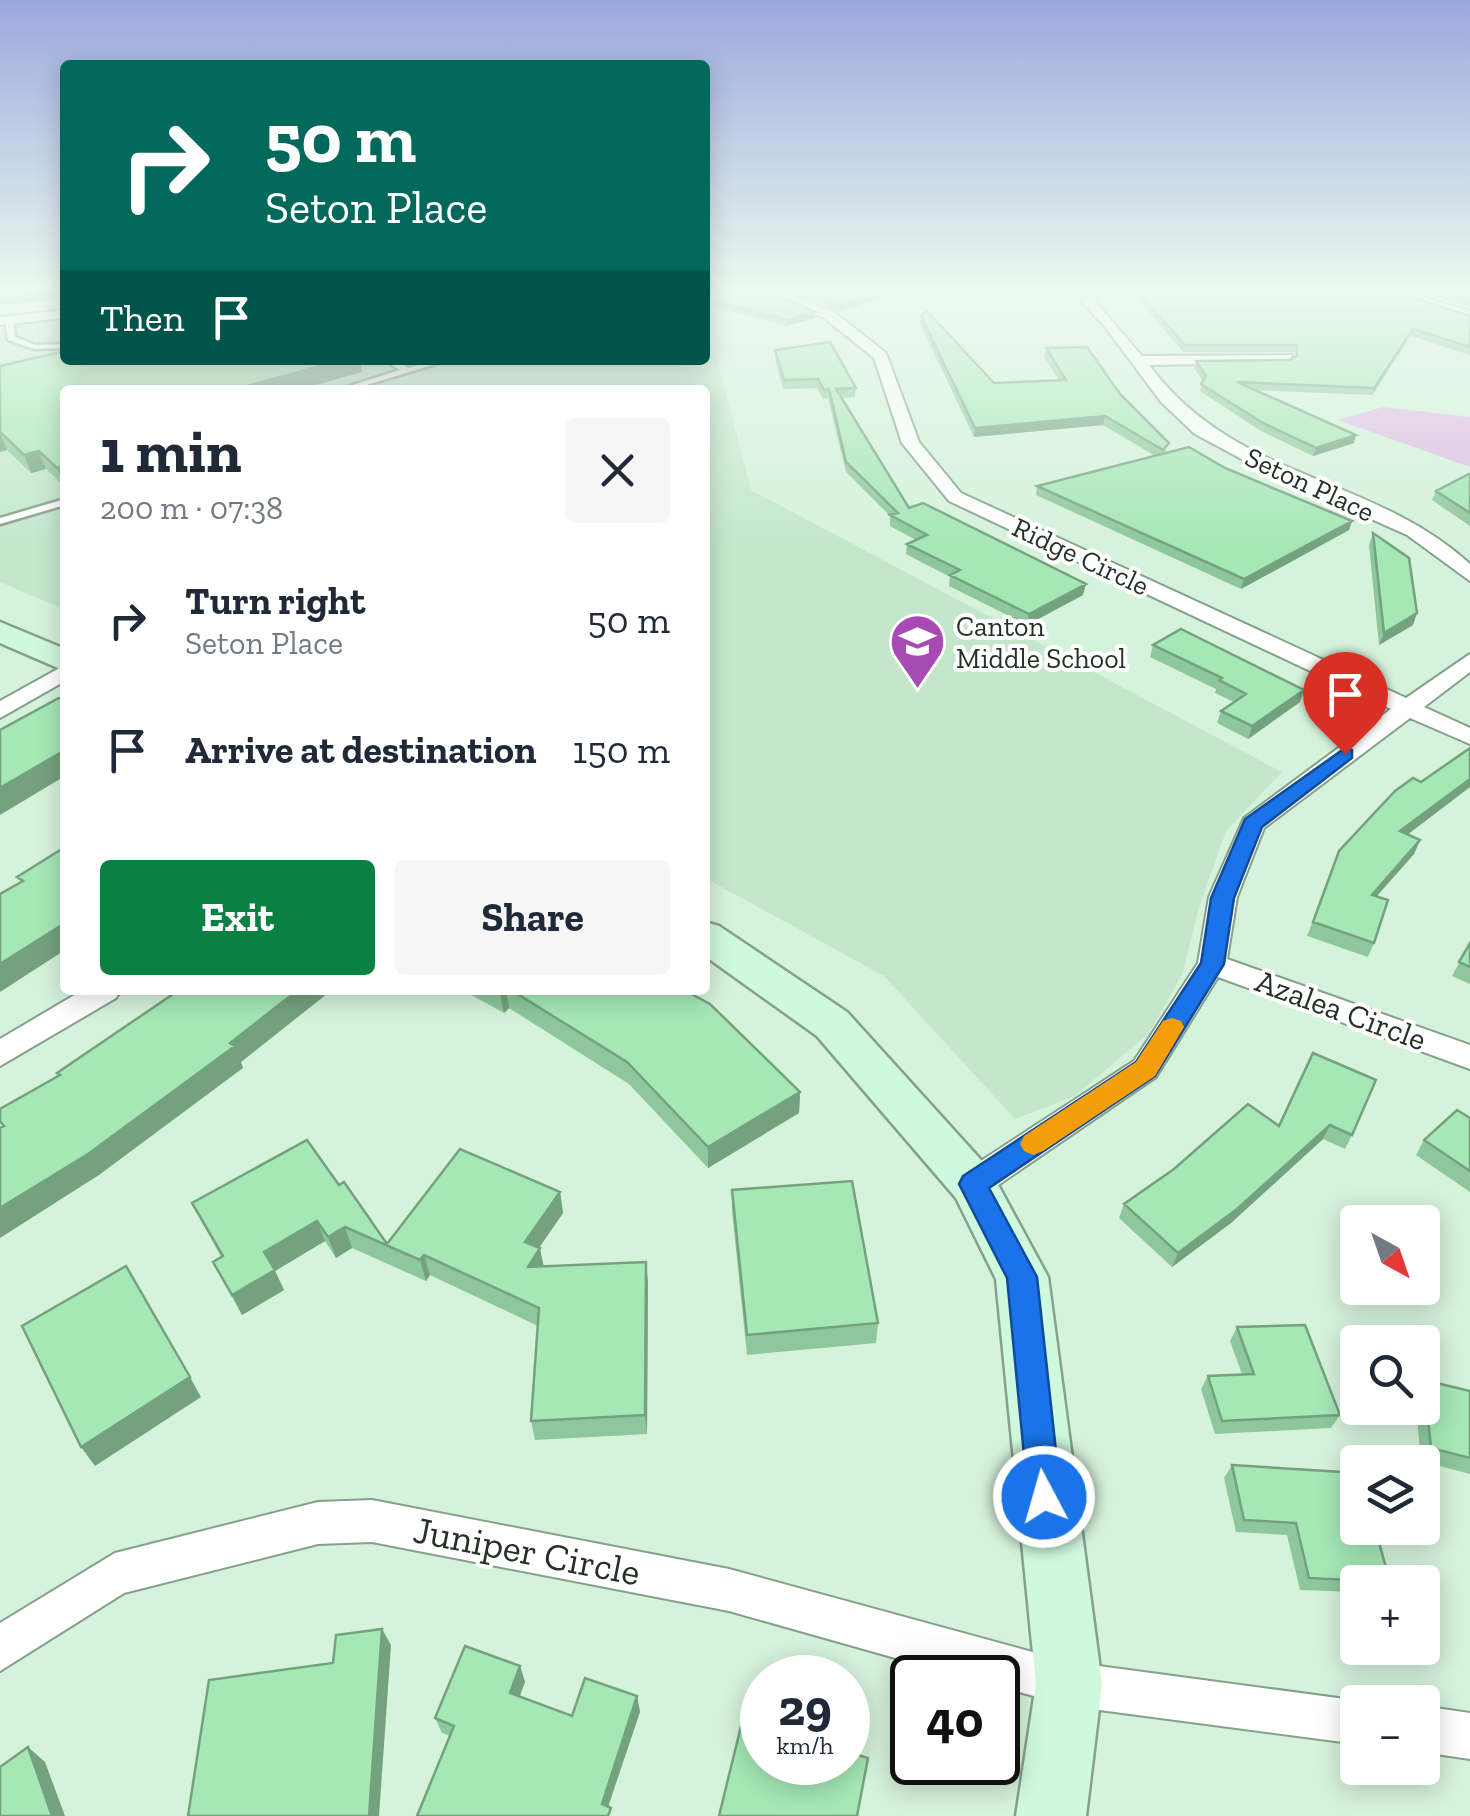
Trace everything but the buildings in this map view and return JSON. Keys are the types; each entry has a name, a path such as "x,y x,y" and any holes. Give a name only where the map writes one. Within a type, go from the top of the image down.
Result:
{"street":[{"name":"Ridge Circle","path":"889,377 911,443 956,497 1470,737"},
{"name":"Seton Place","path":"1148,377 1158,393 1200,429 1270,470 1424,536 1454,557 1470,575"},
{"path":"0,631 60,659"},
{"path":"973,1184 1146,1069 1212,964 1223,898 1253,824 1470,661"},
{"path":"0,712 60,675"},
{"path":"710,939 832,1024 973,1184 1022,1277 1069,1684 1051,1816"},
{"name":"Azalea Circle","path":"1212,964 1470,1057"},
{"path":"0,1054 98,995"},
{"name":"Juniper Circle","path":"0,1649 115,1574 318,1523 372,1521 729,1590 1069,1684 1340,1719"},
{"path":"1440,1732 1470,1736"}],"lane":[{"path":"359,385 387,377"},
{"path":"0,521 60,503"}],"shaded area":[{"name":"Canton Middle School","path":"0,377 721,377 751,490 1282,772 1226,831 1199,907 1182,975 1149,1033 1075,1096 1015,1119 884,976 710,881 710,385 60,385 60,608 0,582"},
{"path":"1383,407 1470,417 1470,467 1338,420"}],"slow traffic":[{"path":"1033,1144 1146,1069 1172,1027"}],"place":[{"name":"Canton Middle School","path":"917,691"}],"route":[{"path":"1044,1497 1022,1277 973,1184 1146,1069 1212,964 1223,898 1253,824 1345,754"}]}
